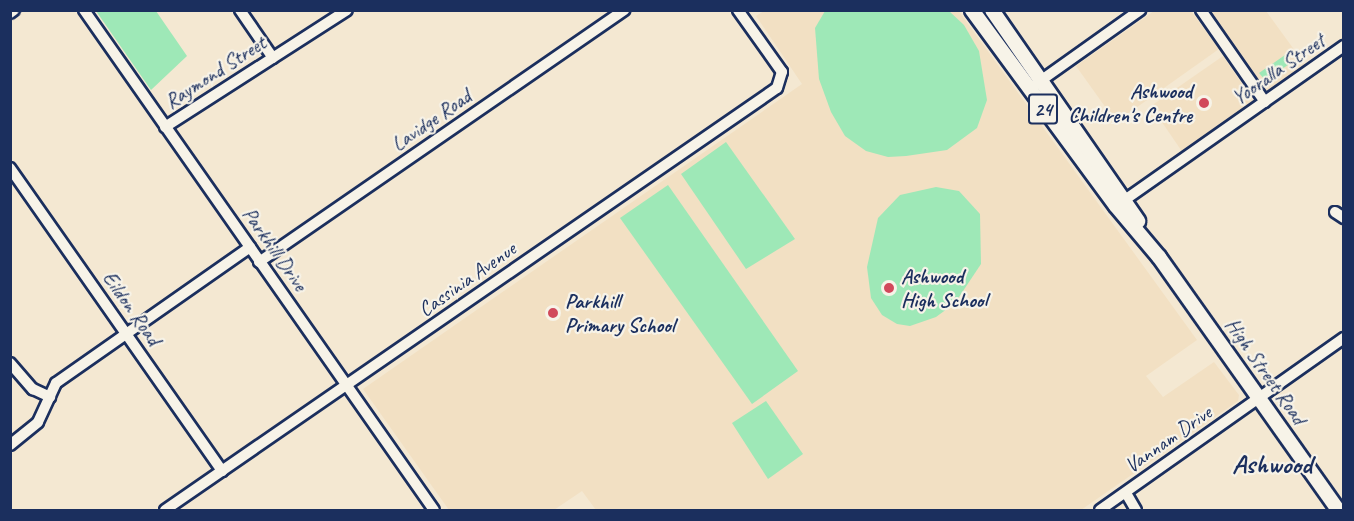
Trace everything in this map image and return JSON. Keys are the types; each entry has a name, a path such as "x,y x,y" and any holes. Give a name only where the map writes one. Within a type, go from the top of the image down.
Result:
{"main road":[{"name":"High Street Road","path":"972,10 1029,89 1121,203"},
{"name":"High Street Road","path":"992,10 1041,80 1121,203 1338,510"}],"street":[{"path":"10,13 14,10"},
{"name":"Parkhill Drive","path":"84,10 431,509"},
{"path":"240,10 273,58"},
{"name":"Raymond Street","path":"165,127 347,10"},
{"name":"Lavidge Road","path":"259,261 624,10"},
{"name":"Cassinia Avenue","path":"165,510 777,88 782,72 738,10"},
{"path":"1029,89 1140,10"},
{"path":"1201,10 1265,102"},
{"name":"Yooralla Street","path":"1121,203 1344,46"},
{"name":"Eildon Road","path":"12,175 222,471"},
{"path":"10,445 38,422 56,383 250,248"},
{"name":"Vannam Drive","path":"1100,510 1344,338"},
{"path":"10,363 33,389 50,397"},
{"path":"1126,492 1136,510"}],"shaded area":[{"name":"Ashwood High School","path":"958,10 1197,340 1146,376 1163,397 1214,362 1239,395 1238,401 1081,510 596,510 582,491 554,510 449,510 363,389 802,84 756,16 764,11"},
{"path":"1154,11 1191,11 1219,49 1116,122 1076,66"},
{"path":"1210,11 1266,11 1306,66 1267,93"},
{"name":"Ashwood Children's Centre","path":"1223,56 1253,100 1251,106 1183,153 1151,106"}],"green space":[{"path":"96,11 156,11 187,56 151,90"},
{"path":"825,11 949,11 964,25 979,51 987,100 977,128 947,150 906,156 888,157 866,151 845,136 831,112 819,79 815,28"},
{"path":"1285,55 1291,63 1265,80 1259,73"},
{"path":"726,142 795,239 746,269 681,174"},
{"path":"668,185 798,371 752,404 620,218"},
{"path":"936,187 959,191 980,214 981,264 955,303 936,317 910,326 897,324 882,315 871,298 867,267 878,218 900,195"},
{"path":"766,401 803,454 768,479 732,423"}],"place":[{"name":"Ashwood Children's Centre","path":"1204,103"},
{"name":"Ashwood High School","path":"889,288"},
{"name":"Parkhill Primary School","path":"553,313"}],"district":[{"name":"Ashwood","path":"1272,465"}]}
